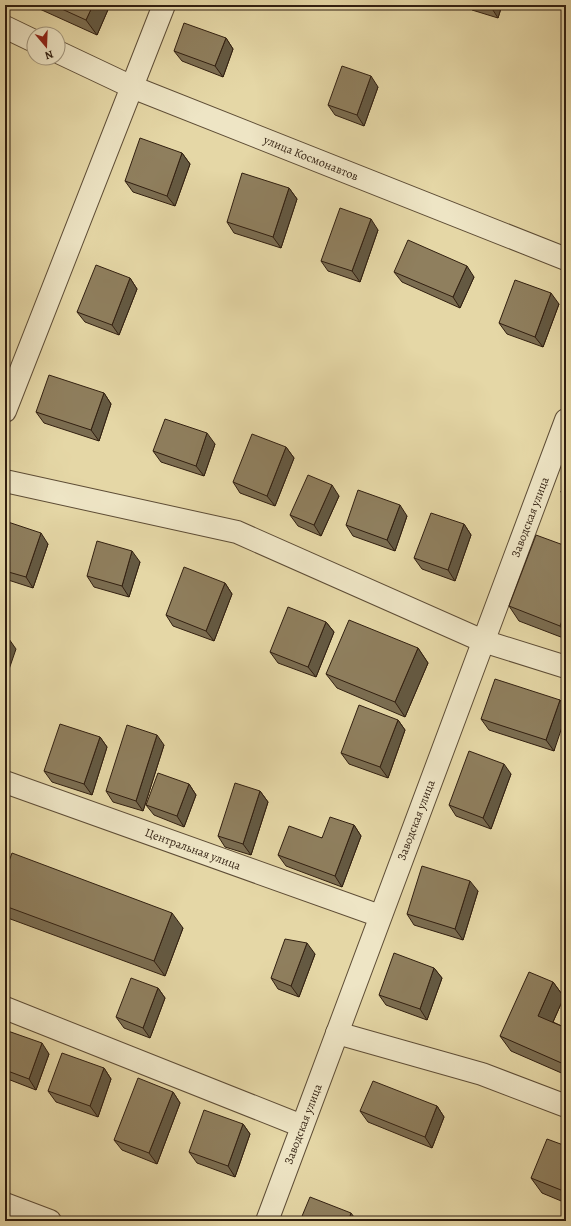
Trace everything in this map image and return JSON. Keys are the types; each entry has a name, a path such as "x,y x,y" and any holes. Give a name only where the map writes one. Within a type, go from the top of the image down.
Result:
{"street":[{"path":"5,411 164,5"},
{"path":"5,27 26,37"},
{"name":"улица Космонавтов","path":"66,56 132,87 566,260"},
{"name":"Заводская улица","path":"267,1221 566,420"},
{"path":"5,481 237,532 483,641 566,667"},
{"name":"Центральная улица","path":"5,782 380,916"},
{"path":"5,1008 302,1126"},
{"path":"337,1033 482,1074 566,1106"},
{"path":"5,1204 50,1221"}],"building":[{"path":"53,5 93,5 86,20"},
{"path":"184,23 226,38 215,66 174,51"},
{"path":"342,66 371,76 357,115 328,105"},
{"path":"140,138 182,153 167,196 125,181"},
{"path":"242,173 289,188 273,237 227,222"},
{"path":"340,208 371,219 352,271 321,261"},
{"path":"408,240 467,266 453,297 394,272"},
{"path":"96,265 130,278 112,325 77,312"},
{"path":"515,280 551,293 535,337 499,323"},
{"path":"49,375 104,393 91,430 36,412"},
{"path":"165,419 207,433 196,466 153,451"},
{"path":"252,434 286,447 267,496 233,482"},
{"path":"308,475 332,485 314,525 290,515"},
{"path":"566,478 566,493 561,492"},
{"path":"358,490 400,505 387,540 346,525"},
{"path":"431,513 464,524 448,570 414,558"},
{"path":"5,521 41,533 26,577 5,571"},
{"path":"536,535 566,546 566,610 560,626 509,606"},
{"path":"97,541 132,551 122,586 87,576"},
{"path":"184,567 225,583 206,631 166,615"},
{"path":"288,607 326,622 308,667 270,652"},
{"path":"349,620 418,648 395,702 326,674"},
{"path":"5,637 9,639 5,649"},
{"path":"495,679 560,700 546,740 481,719"},
{"path":"359,705 398,720 380,767 341,753"},
{"path":"60,724 100,737 84,784 44,771"},
{"path":"127,725 157,735 136,801 106,791"},
{"path":"469,751 504,764 483,818 449,805"},
{"path":"158,773 189,784 177,816 146,805"},
{"path":"235,783 260,791 243,844 218,836"},
{"path":"330,817 354,825 335,876 278,855 289,826 322,838"},
{"path":"12,853 172,913 154,961 5,906 5,872"},
{"path":"422,866 470,881 455,929 407,914"},
{"path":"285,939 307,943 291,986 271,978"},
{"path":"394,953 434,968 420,1009 379,995"},
{"path":"529,972 553,982 538,1016 566,1028 566,1065 500,1036"},
{"path":"131,978 158,988 143,1028 116,1017"},
{"path":"5,1030 42,1043 29,1079 5,1070"},
{"path":"62,1053 104,1068 90,1106 48,1091"},
{"path":"138,1078 173,1092 149,1153 114,1140"},
{"path":"373,1081 437,1106 425,1137 360,1111"},
{"path":"204,1110 243,1124 228,1166 189,1152"},
{"path":"547,1139 566,1146 566,1192 531,1178"},
{"path":"310,1197 351,1213 348,1221 300,1221"}]}
